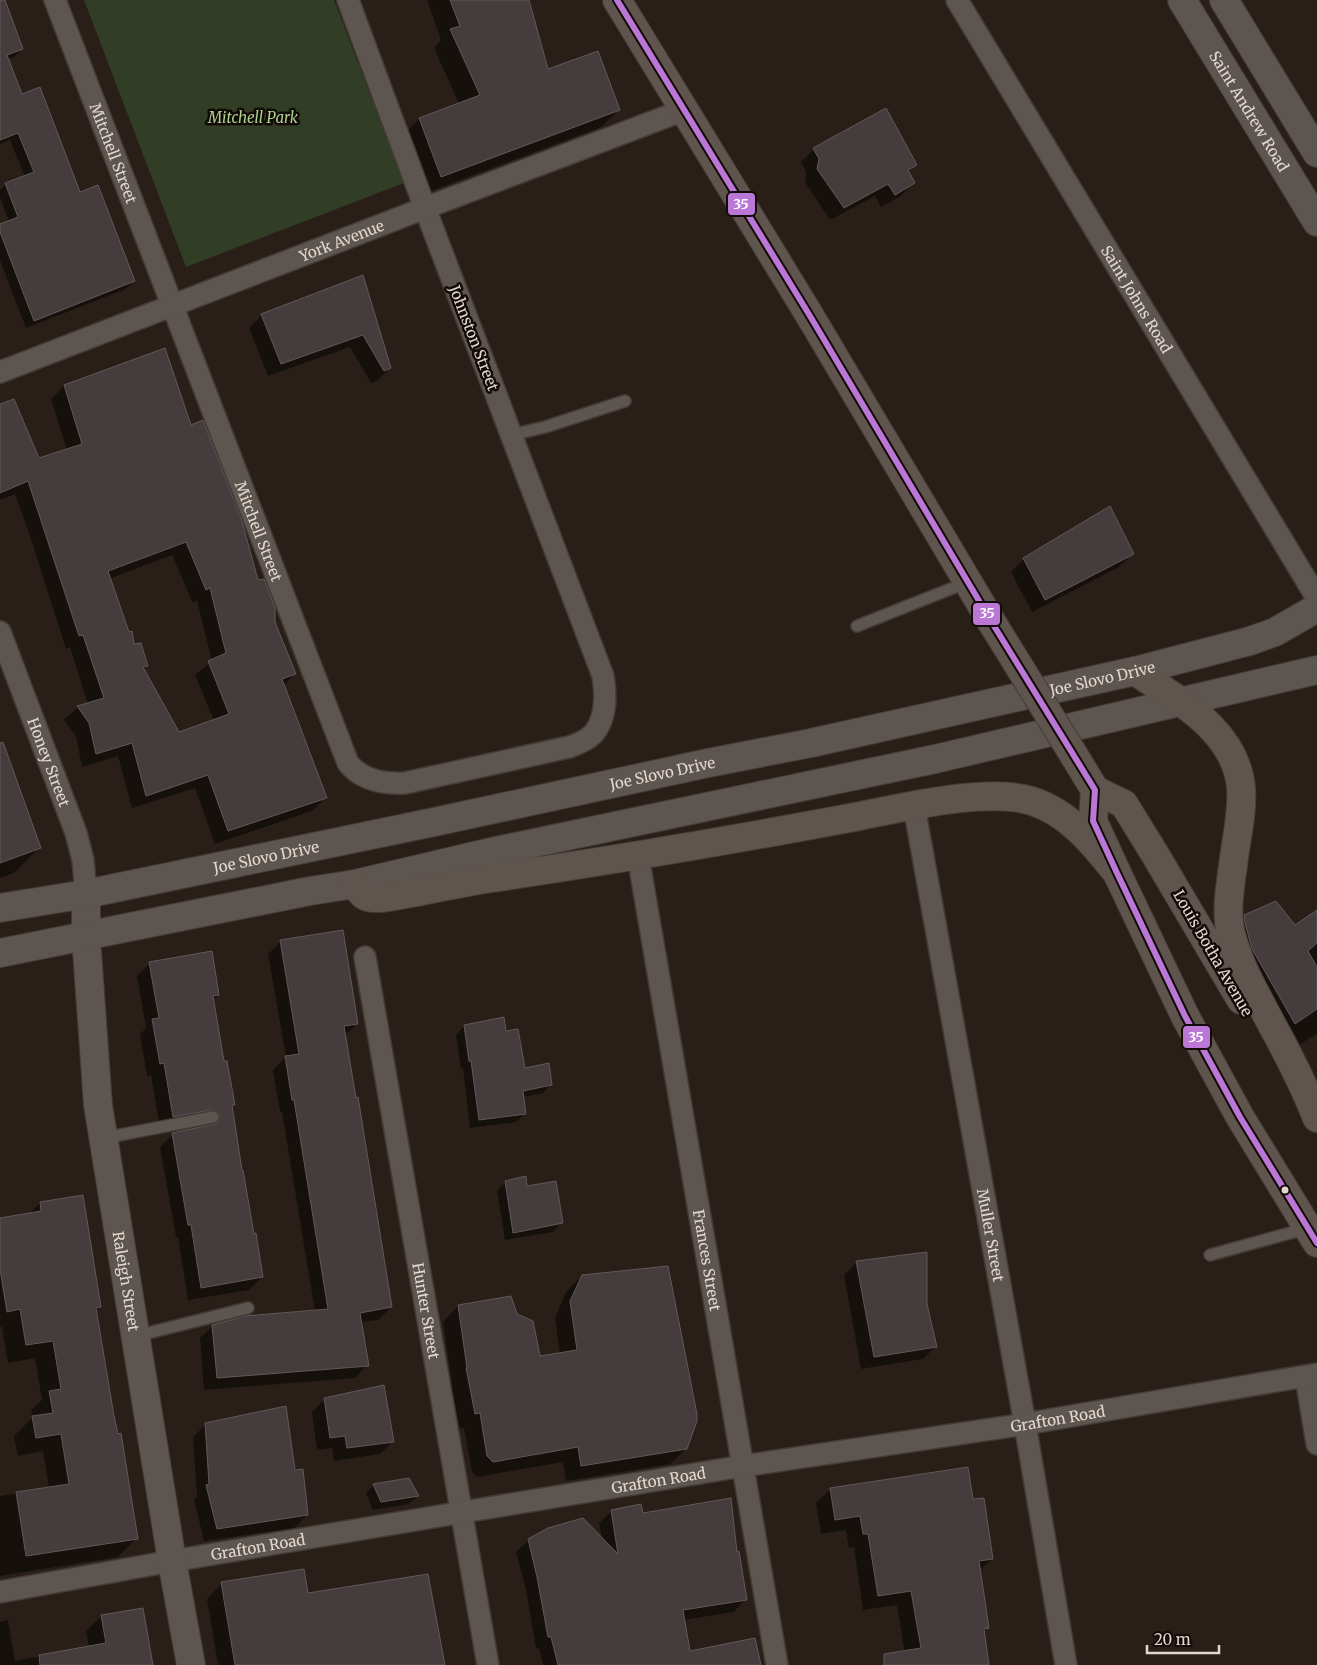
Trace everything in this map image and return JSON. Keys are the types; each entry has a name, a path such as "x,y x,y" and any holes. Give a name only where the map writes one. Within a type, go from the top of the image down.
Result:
{"main road":[{"path":"617,0 840,366 991,621 1094,790 1093,821 1185,1016 1231,1100 1312,1236"},
{"name":"Saint Andrew Road","path":"1182,0 1317,222"},
{"path":"1224,0 1317,154"},
{"name":"Joe Slovo Drive","path":"0,908 86,894 424,824 708,763 811,743 1135,671 1250,641 1275,632 1317,608"},
{"path":"0,953 310,891 355,884 491,852 935,758 1317,670"},
{"path":"1135,671 1190,709 1216,732 1229,750 1241,787 1229,908 1230,931 1243,970 1299,1076 1317,1118"},
{"name":"Louis Botha Avenue","path":"1094,790 1124,804 1317,1130"},
{"path":"355,884 363,895 371,898 388,897 488,879 638,856 972,797 1008,797 1031,801 1058,814 1076,827 1117,873"},
{"name":"Raleigh Street","path":"86,894 86,937 98,1105 172,1561 191,1665"}],"street":[{"name":"Mitchell Street","path":"55,0 348,763 354,770 365,777 378,782 405,783 569,747 582,742 593,734 600,722 606,694 602,676"},
{"name":"Johnston Street","path":"348,0 602,676"},
{"name":"Saint Johns Road","path":"957,0 1317,598"},
{"name":"York Avenue","path":"0,372 684,110"},
{"name":"Honey Street","path":"0,632 76,833 83,860 86,894"},
{"name":"Muller Street","path":"914,806 1025,1424 1066,1665"},
{"name":"Frances Street","path":"638,856 777,1665"},
{"name":"Hunter Street","path":"365,957 463,1512 488,1665"},
{"name":"Grafton Road","path":"0,1592 463,1512 743,1466 1025,1424 1311,1375"},
{"path":"1311,1375 1317,1444"}],"lane":[{"path":"512,435 545,427 625,401"},
{"path":"857,626 968,582"},
{"path":"104,1138 213,1117"},
{"path":"1210,1255 1312,1236"},
{"path":"136,1336 248,1308"}],"green space":[{"name":"Mitchell Park","path":"84,0 334,0 404,183 186,267"}],"building":[{"path":"0,0 5,0 23,49 7,55 22,94 40,87 80,192 98,185 135,281 34,321 0,232 0,224 18,217 5,183 34,172 18,133 0,140"},
{"path":"450,0 529,0 548,69 598,51 620,110 441,177 419,118 480,95 450,29 460,26"},
{"path":"886,108 917,165 908,170 915,183 895,195 888,184 844,208 817,169 819,159 813,148"},
{"path":"363,275 391,368 384,371 363,335 281,364 261,314"},
{"path":"165,348 191,425 203,420 242,521 258,580 264,579 275,608 275,622 296,674 282,679 327,798 228,831 208,775 146,796 132,743 96,754 89,723 77,706 104,698 83,635 79,636 28,481 0,493 0,404 14,399 39,458 82,444 64,385","holes":["186,542 206,590 210,588 226,653 208,661 229,714 179,732 143,667 148,666 141,643 134,644 132,631 129,632 108,571"]},
{"path":"1110,506 1134,554 1045,600 1023,558"},
{"path":"3,742 41,848 0,863 0,743"},
{"path":"1276,901 1295,925 1317,910 1317,943 1308,951 1317,967 1317,1009 1295,1024 1252,949 1245,923 1244,915"},
{"path":"343,930 358,1024 344,1026 356,1098 358,1097 392,1307 360,1313 369,1366 217,1378 212,1325 245,1316 328,1309 294,1100 292,1100 285,1056 299,1054 280,940"},
{"path":"212,951 219,995 213,996 224,1061 227,1061 235,1105 232,1105 242,1170 254,1234 256,1233 263,1277 201,1288 191,1225 188,1225 172,1133 215,1124 220,1116 218,1112 212,1110 173,1117 164,1063 160,1064 152,1019 159,1018 149,962"},
{"path":"504,1017 506,1031 518,1029 525,1068 549,1063 552,1085 523,1091 526,1114 479,1120 464,1025"},
{"path":"526,1176 527,1186 556,1181 563,1223 513,1233 505,1181"},
{"path":"83,1195 101,1307 96,1308 114,1416 118,1434 121,1433 138,1539 26,1556 16,1492 69,1484 61,1434 36,1438 32,1416 53,1413 49,1391 61,1389 53,1341 26,1345 20,1309 7,1312 0,1269 0,1218 41,1211 40,1202"},
{"path":"927,1252 927,1304 937,1347 874,1357 856,1261"},
{"path":"668,1266 697,1414 697,1421 687,1449 581,1466 578,1447 493,1462 487,1456 480,1413 475,1414 466,1368 458,1305 511,1296 517,1314 533,1321 540,1356 577,1350 570,1301 582,1275"},
{"path":"384,1385 394,1442 347,1448 345,1436 330,1438 324,1398"},
{"path":"286,1406 295,1470 303,1469 308,1515 217,1529 206,1485 209,1484 205,1423"},
{"path":"968,1467 973,1499 984,1498 993,1559 979,1561 989,1628 984,1629 989,1665 884,1665 884,1654 921,1648 911,1591 878,1596 868,1534 863,1534 860,1516 835,1520 830,1488"},
{"path":"409,1478 419,1496 381,1502 373,1484"},
{"path":"731,1498 737,1552 739,1551 747,1600 683,1610 690,1651 755,1638 761,1665 558,1665 551,1637 548,1637 528,1539 548,1528 583,1518 618,1554 611,1510 641,1504 643,1513"},
{"path":"304,1569 308,1593 428,1574 445,1665 235,1665 221,1582"},
{"path":"143,1608 153,1665 40,1665 39,1655 106,1643 101,1615"}],"transit line":[{"name":"35","path":"617,0 810,316 991,621 1095,790 1093,821 1185,1016 1240,1117 1317,1243"}]}
